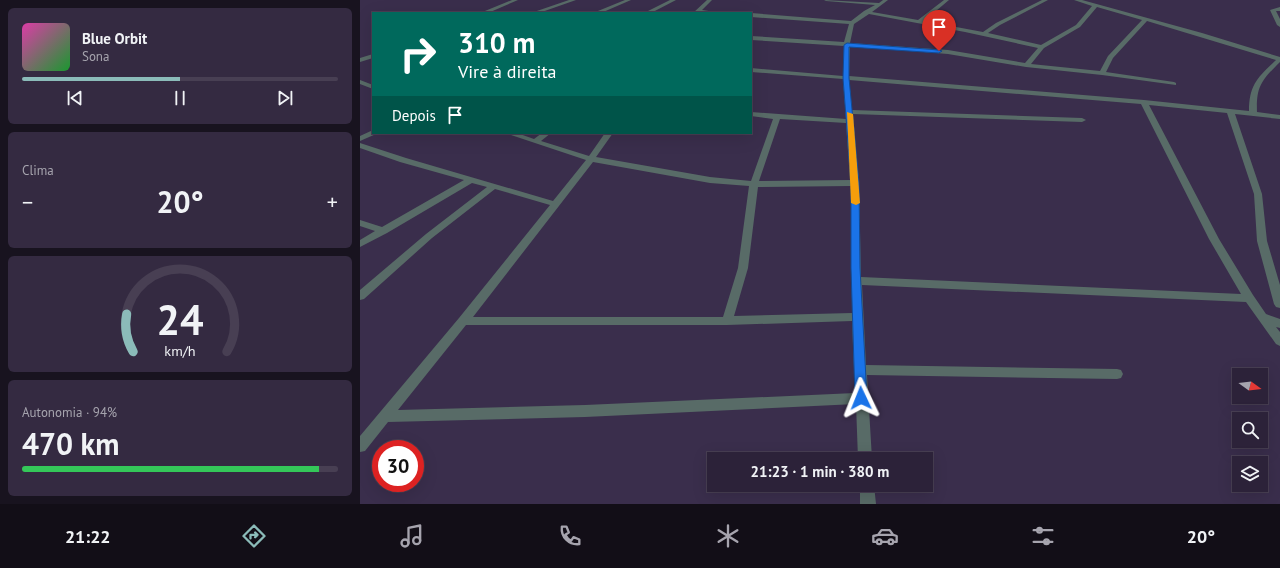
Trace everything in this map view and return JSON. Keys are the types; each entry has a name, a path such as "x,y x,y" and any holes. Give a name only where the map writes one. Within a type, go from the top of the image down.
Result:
{"street":[{"path":"486,12 516,0"},
{"path":"537,12 574,0"},
{"path":"599,12 629,0"},
{"path":"649,12 674,0"},
{"path":"697,12 710,0"},
{"path":"826,0 882,2"},
{"path":"919,22 947,0"},
{"path":"984,34 998,24 1046,0"},
{"path":"1076,0 1205,35 1280,59 1261,77 1253,89 1252,98 1254,113"},
{"path":"865,452 857,317 855,183 846,78 847,45 852,23 882,2"},
{"path":"1026,65 1042,47 1073,30 1096,6"},
{"path":"1280,8 1273,10 1280,24"},
{"path":"866,12 984,34 1042,47"},
{"path":"752,15 852,23"},
{"path":"1102,73 1110,57 1146,19"},
{"path":"752,38 948,52 1026,65 1102,73 1174,84"},
{"path":"360,60 372,56"},
{"path":"752,70 1144,102 1230,110 1280,117"},
{"path":"360,82 372,87"},
{"path":"1144,102 1214,239 1249,298 1280,341"},
{"path":"1230,110 1258,194 1262,241 1280,304"},
{"path":"752,114 777,116 1082,120"},
{"path":"728,321 743,268 754,184 777,116"},
{"path":"360,139 372,133"},
{"path":"512,134 591,159 710,180 754,184 855,183"},
{"path":"536,141 546,134"},
{"path":"360,446 463,321 591,159 608,134"},
{"path":"360,145 403,160 492,187 555,204"},
{"path":"360,244 471,180"},
{"path":"360,296 429,236 492,187"},
{"path":"360,223 384,231"},
{"path":"856,280 1249,298"},
{"path":"1261,316 1280,324"},
{"path":"463,321 728,321 857,317"},
{"path":"860,370 1117,374"},
{"path":"384,416 585,411 861,398"},
{"path":"867,492 868,504"}],"slow traffic":[{"path":"849,114 856,203"}],"route":[{"path":"861,398 860,341 857,317 855,268 855,183 846,78 847,45 939,51"}]}
